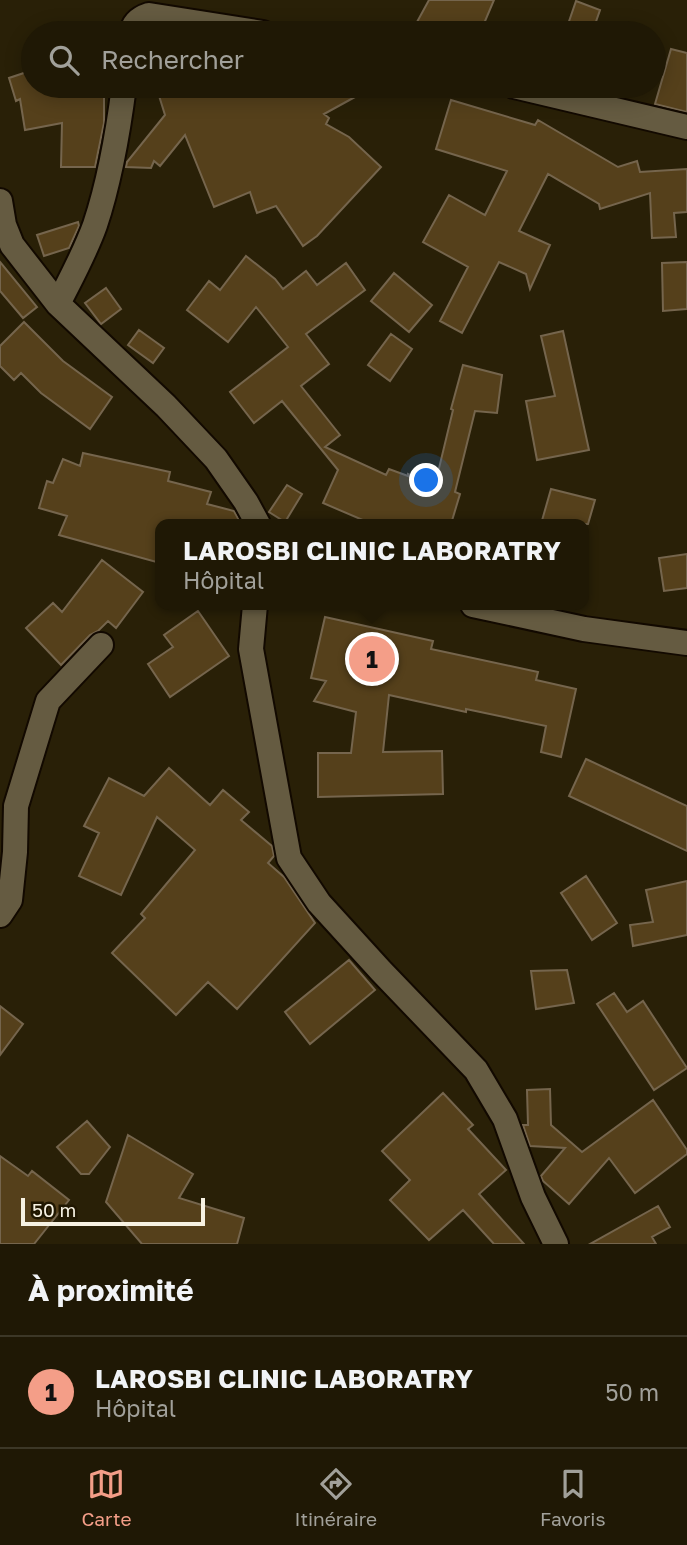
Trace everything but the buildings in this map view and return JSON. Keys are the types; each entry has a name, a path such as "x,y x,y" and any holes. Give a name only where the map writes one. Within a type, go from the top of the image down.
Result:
{"street":[{"path":"137,21 149,15 187,21"},
{"path":"58,304 78,267 94,226 109,176 122,98"},
{"path":"565,98 687,127"},
{"path":"0,201 4,225 12,245 58,304 166,406 216,459 255,519"},
{"path":"255,610 251,649 289,858 319,903 476,1070 505,1119 533,1197 556,1244"},
{"path":"497,610 584,629 687,643"},
{"path":"0,915 10,900 16,806 48,701 101,645"}],"place":[{"name":"LAROSBI CLINIC LABORATRY","path":"372,659"}]}
